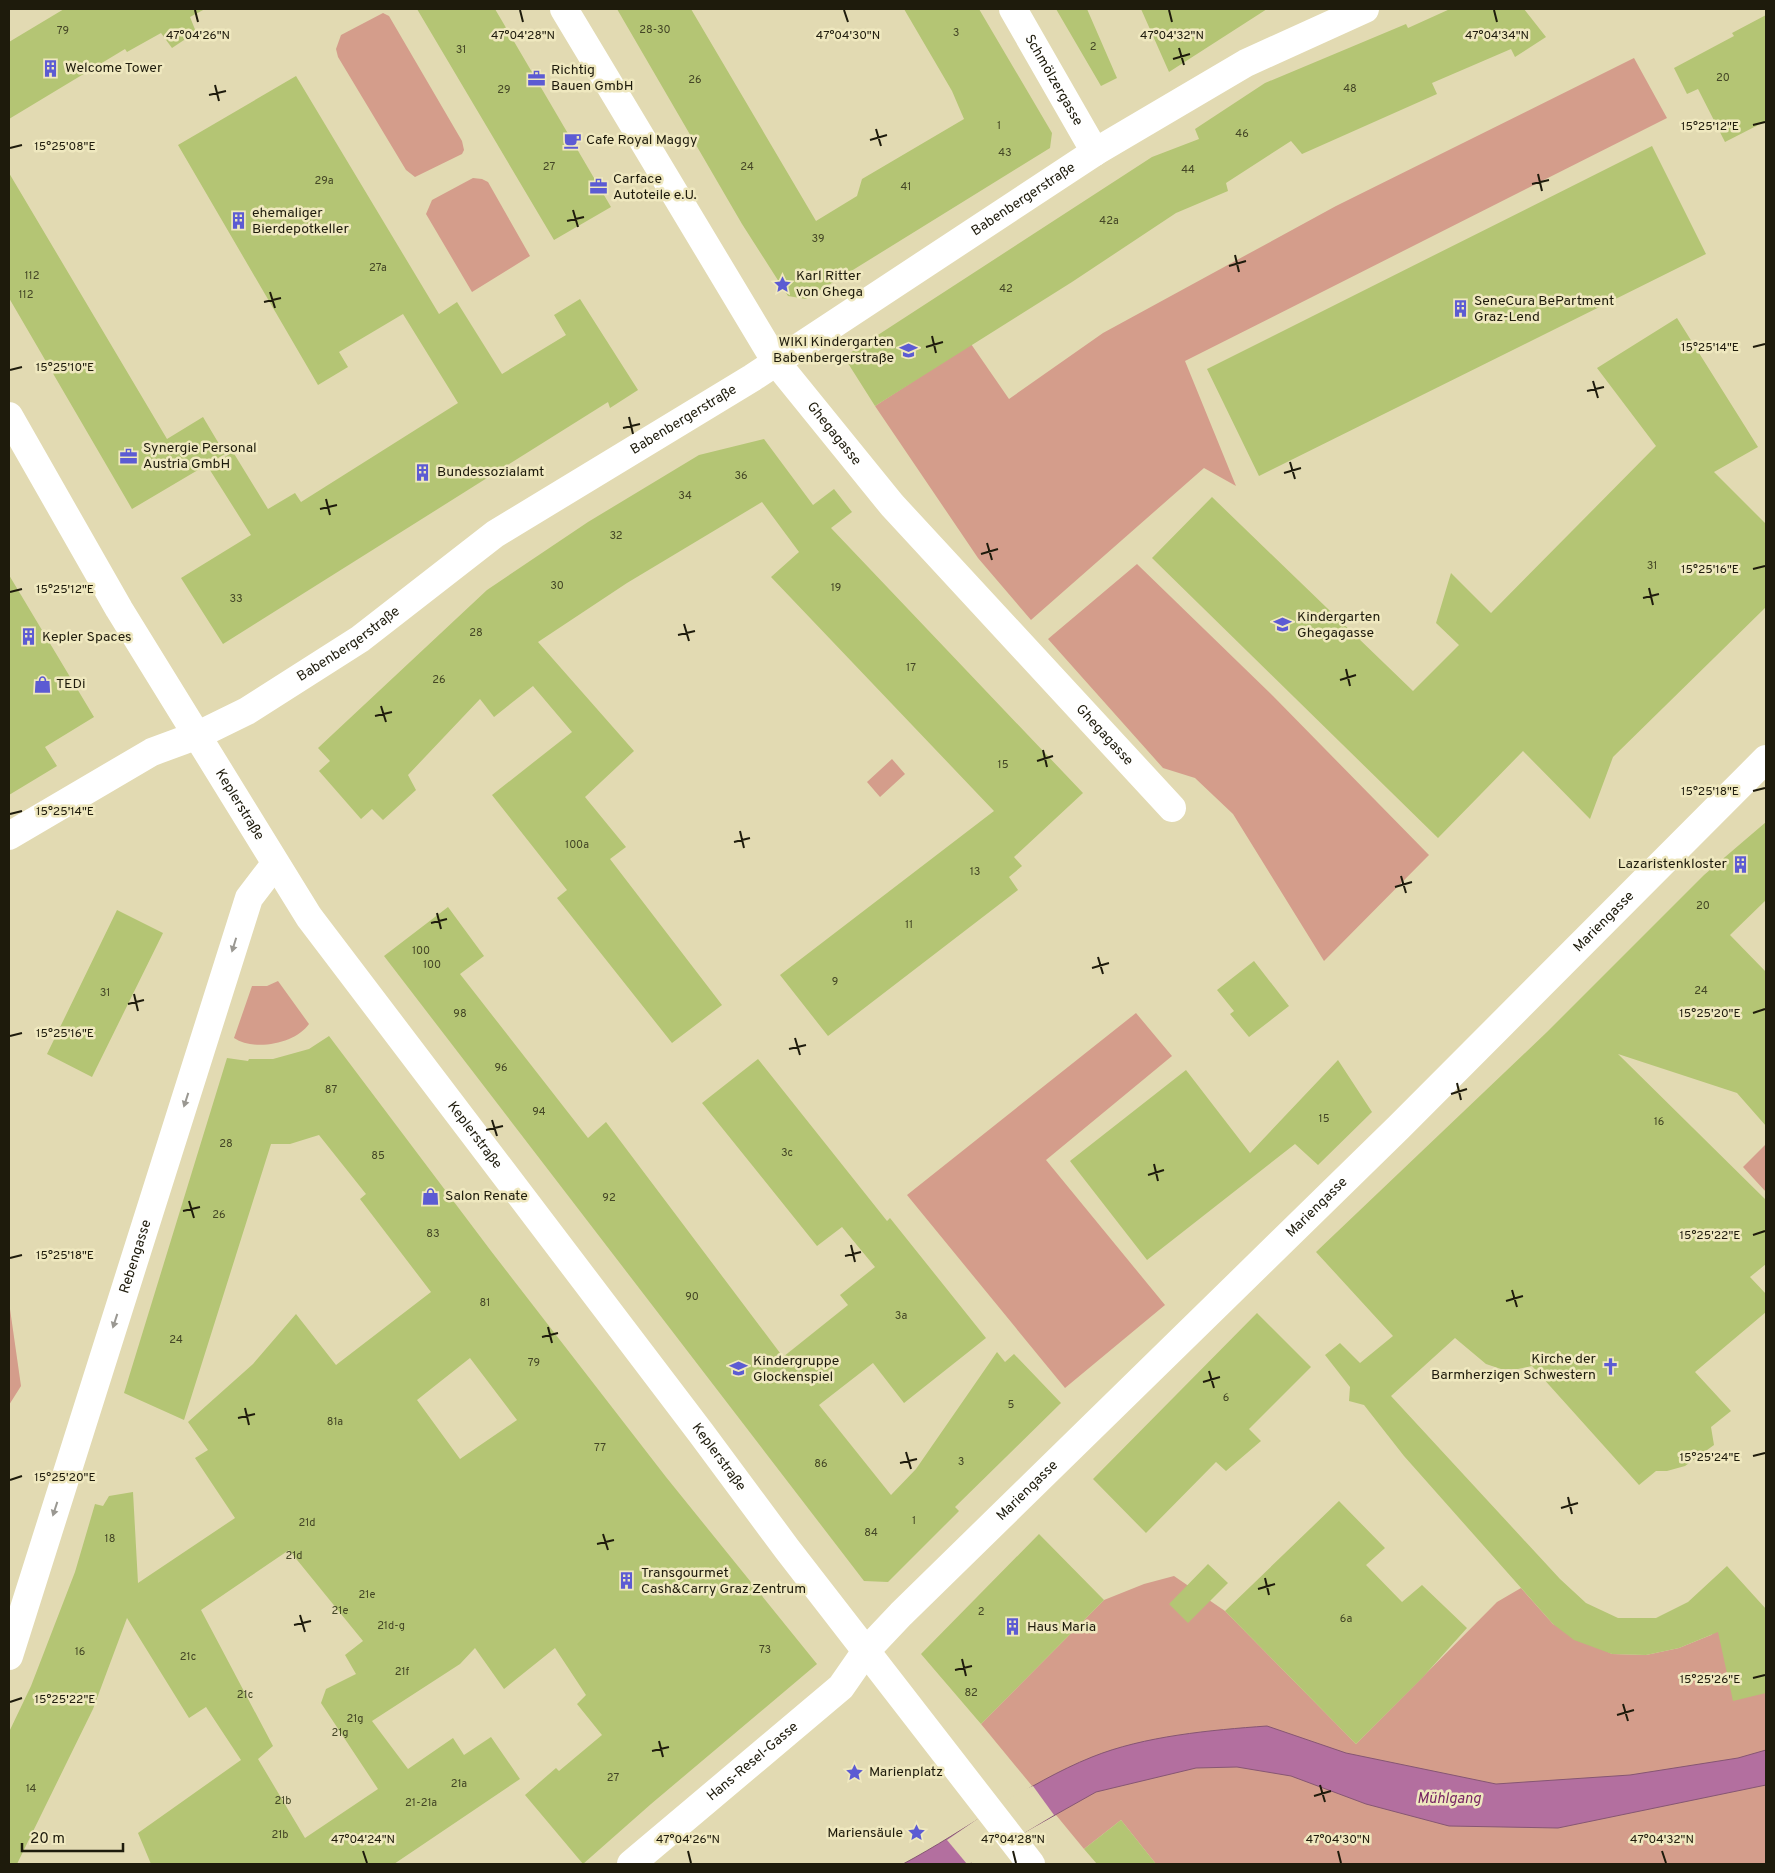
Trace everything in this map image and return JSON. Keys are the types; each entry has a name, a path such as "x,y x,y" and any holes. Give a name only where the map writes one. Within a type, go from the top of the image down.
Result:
{"street":[{"name":"Ghegagasse","path":"564,9 776,362 892,505 1172,808"},
{"name":"Schmölzergasse","path":"1013,9 1095,152"},
{"name":"Babenbergerstraße","path":"9,836 152,752 198,736 247,711 360,639 495,534 776,362 1095,152 1246,63 1365,9"},
{"name":"Keplerstraße","path":"9,416 119,609 309,918 866,1651 1031,1864"},
{"name":"Mariengasse","path":"866,1651 1080,1437 1399,1126 1766,759"},
{"name":"Rebengasse","path":"9,1656 249,898 275,864"},
{"name":"Hans-Resel-Gasse","path":"631,1864 841,1687 866,1651"}],"shaded area":[{"path":"383,13 389,16 462,141 464,150 462,154 415,177 406,170 338,57 336,49 341,35"},
{"path":"1634,58 1667,118 1185,361 1236,486 1204,468 1031,620 978,558 875,406 971,344 1009,399 1103,333 1336,206"},
{"path":"473,178 488,182 530,256 472,292 426,214 432,200"},
{"path":"1137,564 1273,696 1429,855 1324,961 1233,814 1195,778 1163,768 1048,639"},
{"path":"892,759 905,774 880,797 867,782"},
{"path":"278,981 309,1024 295,1036 264,1045 243,1042 234,1038 252,986 267,986"},
{"path":"1136,1013 1172,1056 1046,1160 1165,1305 1065,1388 907,1195"},
{"path":"1766,1144 1766,1192 1743,1167"},
{"path":"9,1302 21,1386 9,1405"},
{"path":"1174,1576 1225,1611 1356,1744 1497,1602 1521,1588 1553,1624 1612,1654 1646,1655 1679,1648 1711,1635 1726,1624 1766,1669 1766,1864 1156,1864 1121,1820 1084,1849 981,1724 1104,1600 1144,1584"}],"water":[{"name":"Mühlgang","path":"1267,1726 1346,1753 1496,1784 1630,1775 1738,1758 1766,1750 1766,1785 1558,1828 1449,1826 1366,1804 1291,1776 1237,1767 1196,1768 1096,1792 968,1864 903,1864 1043,1780 1092,1757 1155,1739 1201,1732"}],"pier":[{"path":"1033,1786 1054,1815 980,1860 967,1864 947,1840 989,1811"}],"building":[{"name":"Welcome Tower","path":"64,9 205,9 190,17 196,32 172,48 161,33 127,52 125,49 9,119 9,42"},
{"path":"417,9 495,9 611,207 554,240"},
{"path":"617,9 691,9 816,221 857,196 862,179 964,119 952,91 904,9 979,9 1052,133 1050,148 806,299 788,296 742,224"},
{"path":"1056,9 1087,9 1117,78 1101,86"},
{"path":"1141,9 1267,9 1169,72"},
{"path":"1450,9 1524,9 1546,37 1515,57 1511,49 1432,83 1437,94 1302,154 1291,141 1226,183 1228,191 1176,213 1072,282 875,406 844,357 1152,157 1199,139 1195,129 1265,83 1406,24 1408,28"},
{"path":"1766,15 1766,121 1725,142 1698,89 1687,94 1674,68 1734,36 1732,33"},
{"path":"296,76 439,314 457,302 502,374 566,335 554,315 580,299 638,390 610,408 608,402 223,644 181,578 251,535 208,467 233,452 268,509 295,493 301,502 458,403 403,314 339,352 348,367 318,385 178,145"},
{"name":"SeneCura BePartment Graz-Lend","path":"1652,146 1706,254 1259,476 1207,369"},
{"path":"9,173 167,439 203,417 225,454 132,509 9,298"},
{"path":"1677,318 1758,447 1714,472 1766,524 1766,607 1613,757 1590,819 1523,751 1438,838 1152,558 1212,497 1413,691 1459,645 1436,623 1451,573 1491,613 1656,446 1597,368"},
{"path":"764,439 813,505 834,489 852,512 831,528 1083,793 1014,857 1022,866 1009,877 1018,890 828,1036 780,975 994,811 771,577 799,552 762,502 627,583 538,642 634,751 585,797 626,847 610,859 722,1005 672,1043 557,898 567,890 492,795 572,732 533,686 494,717 480,699 408,775 416,790 383,820 372,809 361,819 319,771 330,761 318,748 487,590 588,522 699,455"},
{"name":"Kepler Spaces","path":"9,575 94,717 45,747 57,766 9,795"},
{"path":"1766,822 1766,900 1730,935 1766,972 1766,1126 1737,1093 1618,1054 1766,1200 1766,1264 1750,1277 1766,1294 1766,1312 1695,1372 1731,1411 1711,1427 1714,1445 1685,1466 1667,1471 1656,1471 1639,1485 1532,1366 1518,1369 1501,1369 1486,1364 1455,1338 1391,1396 1560,1579 1586,1603 1618,1618 1656,1618 1688,1602 1727,1566 1766,1609 1766,1693 1733,1701 1718,1632 1679,1648 1646,1655 1612,1654 1574,1640 1553,1624 1404,1456 1364,1405 1349,1401 1350,1387 1325,1355 1340,1343 1360,1363 1393,1336 1316,1252 1547,1032 1704,875"},
{"path":"448,907 484,956 460,974 588,1138 606,1122 783,1357 848,1305 840,1295 875,1267 842,1227 817,1246 702,1103 758,1059 887,1221 890,1218 986,1338 904,1403 873,1363 819,1405 891,1495 916,1469 997,1352 1005,1362 1014,1354 1061,1403 955,1507 959,1511 888,1582 864,1581 384,956"},
{"path":"117,910 163,933 92,1077 47,1054"},
{"path":"1254,961 1289,1006 1249,1037 1230,1014 1234,1011 1217,990"},
{"path":"329,1036 491,1251 666,1477 817,1664 583,1864 525,1795 556,1768 559,1771 602,1735 577,1704 586,1695 555,1648 504,1689 475,1648 460,1664 372,1721 408,1769 453,1738 464,1755 491,1737 520,1779 394,1864 151,1864 138,1833 241,1760 206,1707 189,1718 127,1618 93,1709 17,1864 9,1864 9,1732 31,1686 75,1572 95,1504 103,1506 109,1496 133,1492 138,1583 235,1518 195,1458 208,1450 188,1422 253,1364 296,1314 336,1365 431,1292 360,1199 366,1194 319,1135 290,1144 271,1144 184,1420 124,1393 227,1058 248,1061 249,1059 273,1059 309,1049","holes":["470,1358 517,1420 460,1459 417,1400","289,1550 363,1641 345,1655 356,1674 326,1689 321,1703 378,1789 305,1838 258,1759 273,1746 201,1610"]},
{"path":"1338,1060 1372,1112 1318,1165 1295,1144 1147,1260 1070,1161 1186,1070 1250,1153"},
{"path":"1257,1313 1311,1367 1249,1429 1261,1441 1226,1471 1216,1462 1146,1533 1093,1479"},
{"path":"1339,1501 1385,1548 1366,1565 1402,1602 1422,1585 1467,1628 1423,1677 1356,1744 1225,1611"},
{"name":"Haus Maria","path":"1039,1534 1104,1600 981,1724 921,1654"},
{"path":"1208,1564 1228,1583 1188,1623 1169,1604"},
{"path":"1121,1820 1156,1864 1097,1864 1084,1849"}],"place":[{"name":"Welcome Tower","path":"51,68"},
{"name":"Richtig Bauen GmbH","path":"537,78"},
{"name":"Cafe Royal Maggy","path":"572,140"},
{"name":"Carface Autoteile e.U.","path":"599,187"},
{"name":"ehemaliger Bierdepotkeller","path":"238,221"},
{"name":"Karl Ritter von Ghega","path":"782,284"},
{"name":"SeneCura BePartment Graz-Lend","path":"1460,309"},
{"name":"WIKI Kindergarten Babenbergerstraße","path":"908,350"},
{"name":"Synergie Personal Austria GmbH","path":"129,456"},
{"name":"Bundessozialamt","path":"423,472"},
{"name":"Kindergarten Ghegagasse","path":"1283,625"},
{"name":"Kepler Spaces","path":"28,637"},
{"name":"TEDi","path":"42,684"},
{"name":"Lazaristenkloster","path":"1741,864"},
{"name":"Salon Renate","path":"431,1196"},
{"name":"Kirche der Barmherzigen Schwestern","path":"1610,1367"},
{"name":"Kindergruppe Glockenspiel","path":"739,1369"},
{"name":"Transgourmet Cash&Carry Graz Zentrum","path":"627,1581"},
{"name":"Haus Maria","path":"1013,1627"},
{"name":"Marienplatz","path":"855,1772"},
{"name":"Mariensäule","path":"917,1833"}]}
